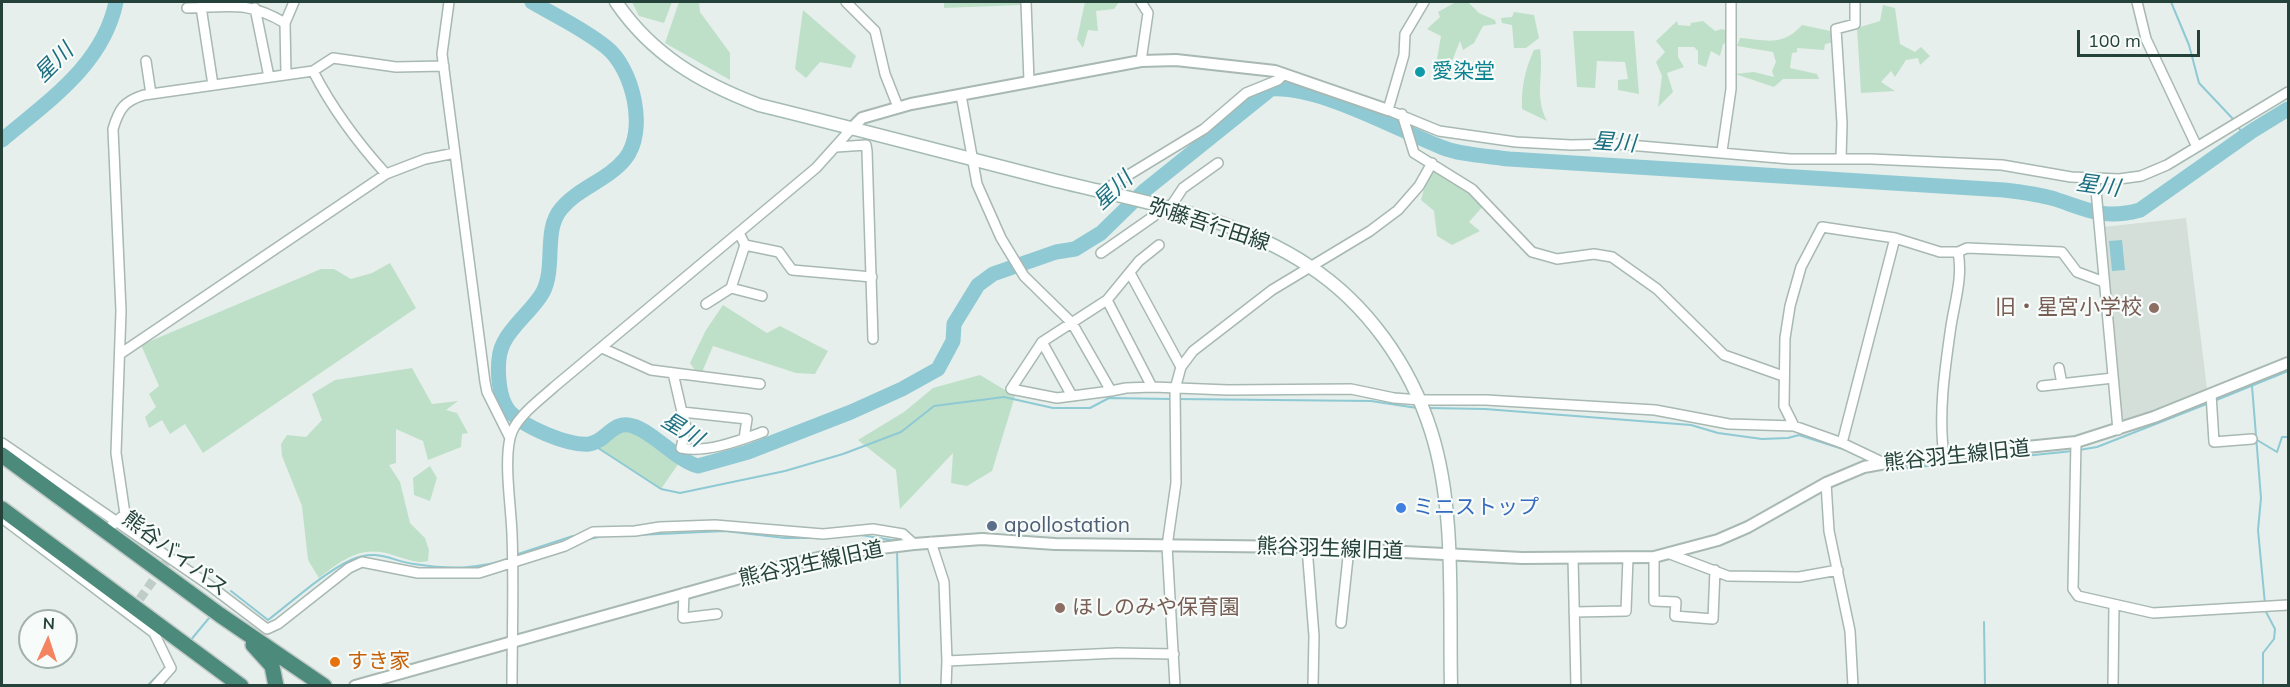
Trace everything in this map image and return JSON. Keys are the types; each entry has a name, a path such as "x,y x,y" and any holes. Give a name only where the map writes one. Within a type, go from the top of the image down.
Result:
{"highway":[{"name":"熊谷バイパス","path":"2,455 111,526 220,615 324,686"},
{"path":"2,509 241,686"},
{"path":"220,615 264,655 272,666 276,686"}],"main road":[{"name":"弥藤吾行田線","path":"616,2 644,38 667,58 696,77 759,105 1161,207 1262,240 1311,267 1353,302 1374,325 1391,347 1420,400 1439,460 1447,555 1451,686"}],"street":[{"path":"187,8 237,2 274,15 285,23"},
{"path":"286,75 285,23 294,2"},
{"path":"449,2 444,32 444,66 485,382 487,392 511,434 512,686"},
{"path":"846,2 875,31 885,74 898,107"},
{"path":"1026,2 1029,81"},
{"path":"1141,61 1148,13 1142,2"},
{"path":"1388,110 1404,55 1405,34 1424,2"},
{"path":"1722,151 1731,89 1731,2"},
{"path":"1841,159 1842,123 1836,29 1855,24 1855,2"},
{"path":"2137,2 2146,39 2197,147"},
{"path":"201,8 213,85"},
{"path":"255,8 269,77"},
{"path":"111,526 125,514 116,453 122,311 113,129 122,106 130,99 151,94 313,71 333,58 396,67 444,66"},
{"path":"146,61 151,94"},
{"path":"511,434 524,415 554,387 739,233 836,147 862,118 898,107 1029,81 1141,61 1205,62 1284,74 1402,114 1439,131 1516,142 1571,145 1617,144 1722,151 1790,159 2002,165 2095,182 2141,176 2197,147 2289,92"},
{"path":"313,71 327,99 354,138 386,174"},
{"path":"1110,194 1112,185 1204,129 1246,93 1278,80 1284,74"},
{"path":"961,95 977,184 1001,238 1024,276 1072,323 1111,391"},
{"path":"1402,114 1414,153 1472,189 1532,252 1557,259 1594,254 1612,257 1636,272 1725,355 1783,376"},
{"path":"836,147 866,145 873,339"},
{"path":"120,354 386,174 425,159 455,153"},
{"path":"1101,253 1154,216 1183,188 1218,163"},
{"path":"1175,686 1167,546 1176,483 1175,389 1181,367 1193,351 1272,291 1370,231 1398,210 1419,186 1432,164"},
{"path":"2095,182 2118,430"},
{"path":"1794,426 1784,406 1783,376 1790,306 1801,267 1822,226 1895,238 1940,252 1958,252 1967,248 2062,252 2077,272 2104,282"},
{"path":"706,304 731,288 745,245 739,233"},
{"path":"1842,443 1895,238"},
{"path":"745,245 779,252 792,270 872,277"},
{"path":"1160,245 1130,273 1107,300 1042,342 1011,389 1057,398 1126,387 1351,389 1420,400 1486,400 1655,410 1729,424 1794,426 1842,443 1882,462"},
{"path":"1944,456 1942,438 1944,388 1960,275 1958,252"},
{"path":"1130,273 1181,367"},
{"path":"731,288 762,296"},
{"path":"1107,300 1152,387"},
{"path":"1042,342 1072,396"},
{"path":"602,348 651,370 760,384"},
{"path":"1719,365 1725,355"},
{"name":"熊谷羽生線旧道","path":"355,686 684,593 839,553 932,542 1002,539 1054,544 1349,548 1447,555 1654,557 1718,540 1748,527 1826,483 1882,462 2076,447 2289,363"},
{"path":"2059,368 2062,384"},
{"path":"673,374 686,427 681,448 691,450 744,439 763,432"},
{"path":"2042,386 2113,378"},
{"path":"2211,394 2214,442 2252,439"},
{"path":"682,412 747,419 744,439"},
{"path":"2,443 111,526 267,629 278,624 349,568 362,562 377,563 418,573 452,575 478,573 566,546 593,532 715,525 823,534 873,529 903,534 903,545"},
{"path":"2076,447 2073,589 2078,596 2153,614 2289,605"},
{"path":"1826,483 1829,531 1850,631 1853,686"},
{"path":"2,518 154,633 171,668 155,686"},
{"path":"932,542 944,582 946,686"},
{"path":"1307,547 1314,636 1313,686"},
{"path":"1341,622 1349,548"},
{"path":"1670,554 1728,576 1799,576 1838,570"},
{"path":"1654,557 1654,601 1676,602 1675,616 1713,619 1715,570"},
{"path":"1573,558 1576,686"},
{"path":"1575,612 1626,611 1628,558"},
{"path":"684,593 683,618 717,614"},
{"path":"2113,686 2114,604"},
{"path":"166,657 181,642"},
{"path":"946,661 1117,653 1174,654"}],"shaded area":[{"name":"旧・星宮小学校","path":"2186,218 2207,389 2122,423 2103,227"}],"green space":[{"path":"632,2 672,2 664,23 639,16"},
{"path":"679,2 699,2 700,12 730,53 730,80 665,43"},
{"path":"944,2 1020,2 1021,5 944,8"},
{"path":"1085,2 1119,2 1114,9 1096,11 1098,31 1088,30 1083,48 1077,39"},
{"path":"1468,2 1479,13 1495,20 1496,24 1483,26 1474,43 1463,50 1460,41 1450,66 1436,65 1441,36 1427,29 1440,17 1438,12 1454,3"},
{"path":"1883,5 1895,8 1900,44 1915,52 1921,47 1930,56 1920,65 1918,58 1906,60 1895,77 1891,71 1881,82 1895,91 1861,93 1857,28 1880,21"},
{"path":"803,10 856,56 851,68 820,62 806,78 795,69"},
{"path":"1514,12 1534,15 1539,38 1526,48 1514,48 1512,25 1502,23 1501,18 1512,17"},
{"path":"1677,21 1678,25 1690,26 1691,23 1703,21 1715,31 1722,29 1736,34 1731,42 1723,44 1720,56 1711,51 1706,67 1698,64 1698,51 1694,47 1678,47 1678,57 1684,67 1667,73 1673,92 1658,107 1662,76 1656,62 1665,52 1656,41"},
{"path":"1802,25 1835,32 1834,42 1825,44 1824,50 1797,48 1797,52 1792,53 1790,68 1817,74 1819,79 1783,79 1774,87 1735,74 1754,72 1774,77 1772,71 1776,62 1773,52 1737,46 1740,38 1766,41 1781,39 1788,37"},
{"path":"1573,31 1634,31 1639,94 1618,90 1618,80 1628,79 1625,62 1597,61 1595,88 1577,87"},
{"path":"1540,49 1540,95 1547,121 1522,109 1523,86 1528,64 1534,50"},
{"path":"1430,167 1448,174 1485,204 1469,222 1480,231 1452,245 1437,236 1434,211 1421,200"},
{"path":"390,263 416,308 203,453 185,424 170,434 162,420 149,428 145,417 156,407 149,394 159,386 141,345 321,269 334,269 351,279 372,273"},
{"path":"723,305 767,333 780,326 828,351 815,374 796,373 713,346 700,377 690,363 706,330"},
{"path":"412,368 432,404 458,401 446,410 457,413 468,433 462,434 461,447 428,460 423,441 396,429 396,463 389,465 400,482 410,523 425,538 429,550 428,561 416,562 384,553 364,552 337,564 319,578 308,560 302,506 282,456 281,444 287,435 306,437 322,420 312,394 335,380"},
{"path":"980,375 1015,396 992,471 967,486 951,483 953,453 900,509 896,470 858,440 904,412 933,388"},
{"path":"619,425 633,426 683,457 661,489 592,444"},
{"path":"430,466 437,478 430,501 414,495 413,478"}],"water":[{"path":"2122,240 2125,270 2112,271 2109,241"}],"waterway":[{"name":"星川","path":"2,140 55,96 86,63 99,45 116,2"},
{"name":"星川","path":"532,2 589,34 616,57 630,84 634,100 636,133 625,159 610,173 576,195 561,209 556,218 552,227 549,271 543,292 508,335 501,349 499,378 502,397 510,412 517,418 558,439 589,444 615,428 633,426 649,434 682,459 698,466 748,452 851,412 902,389 938,369 953,341 954,324 978,285 993,274 1056,252 1075,249 1101,233 1144,191 1271,89 1312,94 1334,101 1441,147 1474,155 2004,190 2049,197 2106,214 2140,210 2252,131 2288,109"},
{"path":"2171,2 2189,45 2199,83 2234,120"},
{"path":"2237,125 2244,136"},
{"path":"2214,401 2288,371"},
{"path":"2252,386 2261,498 2258,530 2265,604"},
{"path":"592,444 661,489 680,493 785,471 843,454 901,432 934,406 1004,397 1053,408 1090,408 1109,398 1171,399"},
{"path":"1177,399 1371,401 1417,408"},
{"path":"2079,450 2097,447 2209,403"},
{"path":"1428,408 1485,409 1691,425 1718,433 1762,439 1788,438 1799,435 1849,451"},
{"path":"2257,440 2277,452 2282,437 2288,437"},
{"path":"1888,470 2073,451"},
{"path":"637,535 725,531 785,538 820,538"},
{"path":"861,535 897,541"},
{"path":"515,555 573,536 574,539"},
{"path":"589,539 604,536"},
{"path":"897,549 900,686"},
{"path":"231,591 268,620 330,572 361,557 377,555 414,564 439,567 487,565 510,558"},
{"path":"2263,686 2263,653 2274,639 2275,629 2265,610"},
{"path":"190,641 209,618"},
{"path":"1984,622 1985,686"},
{"path":"147,686 162,671"}],"tunnel":[{"path":"132,610 169,558"}],"place":[{"name":"愛染堂","path":"1420,72"},
{"name":"旧・星宮小学校","path":"2154,308"},
{"name":"ミニストップ","path":"1401,508"},
{"name":"apollostation","path":"992,526"},
{"name":"ほしのみや保育園","path":"1060,608"},
{"name":"すき家","path":"335,662"}]}
